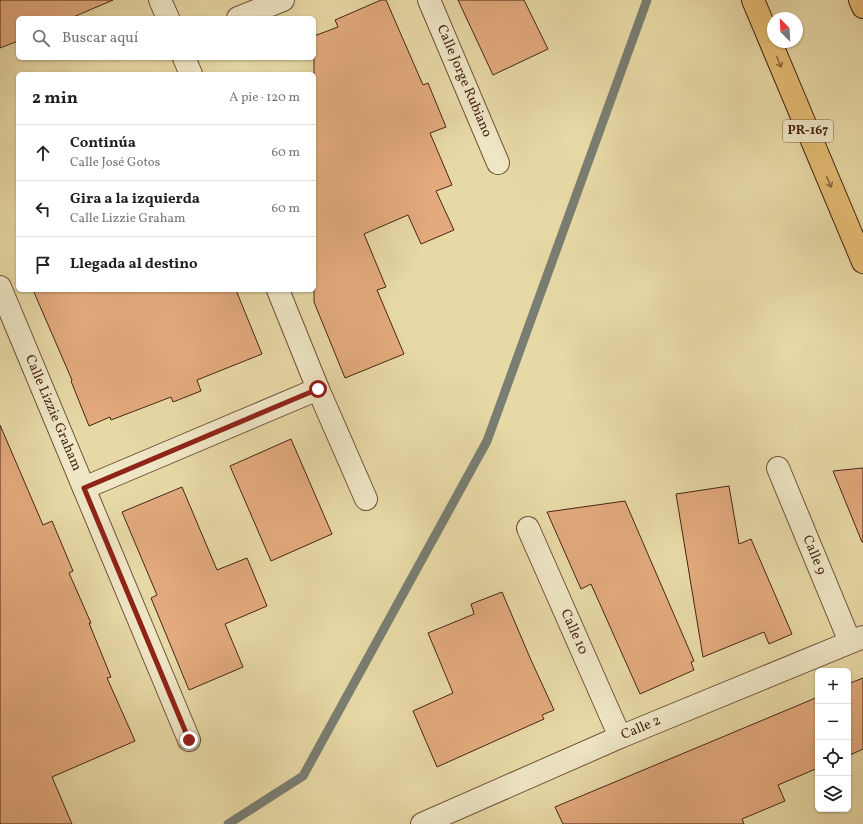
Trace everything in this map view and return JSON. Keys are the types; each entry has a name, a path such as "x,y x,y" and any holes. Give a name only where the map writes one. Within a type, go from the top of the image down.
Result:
{"main road":[{"name":"PR-167","path":"753,0 863,262"},
{"path":"860,0 863,7"}],"street":[{"path":"160,0 167,16"},
{"path":"243,16 283,0"},
{"name":"Calle Jorge Rubiano","path":"429,0 498,163"},
{"path":"185,60 190,72"},
{"name":"Calle Lizzie Graham","path":"0,286 189,740"},
{"path":"279,292 318,389 366,499"},
{"path":"84,488 318,389"},
{"name":"Calle 9","path":"778,468 856,640"},
{"name":"Calle 10","path":"528,528 620,737"},
{"name":"Calle 2","path":"422,824 620,737 856,640"}],"building":[{"path":"0,0 113,0 76,16 16,16 16,42 0,48"},
{"path":"381,0 386,0 423,85 428,83 446,127 430,133 452,185 436,191 454,230 421,244 408,215 364,234 386,287 377,290 404,354 345,378 314,302 314,292 316,292 316,72 314,72 314,60 316,60 316,35 338,27 335,20"},
{"path":"458,0 524,0 548,49 493,75"},
{"path":"34,292 237,292 262,354 197,380 201,391 173,402 171,397 111,420 110,417 89,426 71,381 72,380"},
{"path":"0,425 43,525 52,521 73,571 69,573 91,623 89,623 111,677 107,678 135,741 52,777 72,824 0,824"},
{"path":"291,439 332,534 271,561 230,466"},
{"path":"863,468 863,542 862,542 833,471"},
{"path":"729,486 739,544 751,539 792,634 769,644 764,632 703,657 676,494"},
{"path":"182,487 217,570 247,558 267,606 225,624 243,667 189,690 151,598 157,595 122,512"},
{"path":"625,501 694,661 691,662 694,670 640,694 591,584 581,589 547,512"},
{"path":"502,592 554,710 542,715 544,719 437,767 413,711 453,693 428,633 474,614 471,604"},
{"path":"863,678 863,749 851,755 851,704 851,683"},
{"path":"815,698 815,769 778,785 785,801 742,819 744,824 563,824 555,807"}],"waterway":[{"path":"228,824 303,776 487,441 647,0"}],"route":[{"path":"189,740 84,488 318,389"}]}
